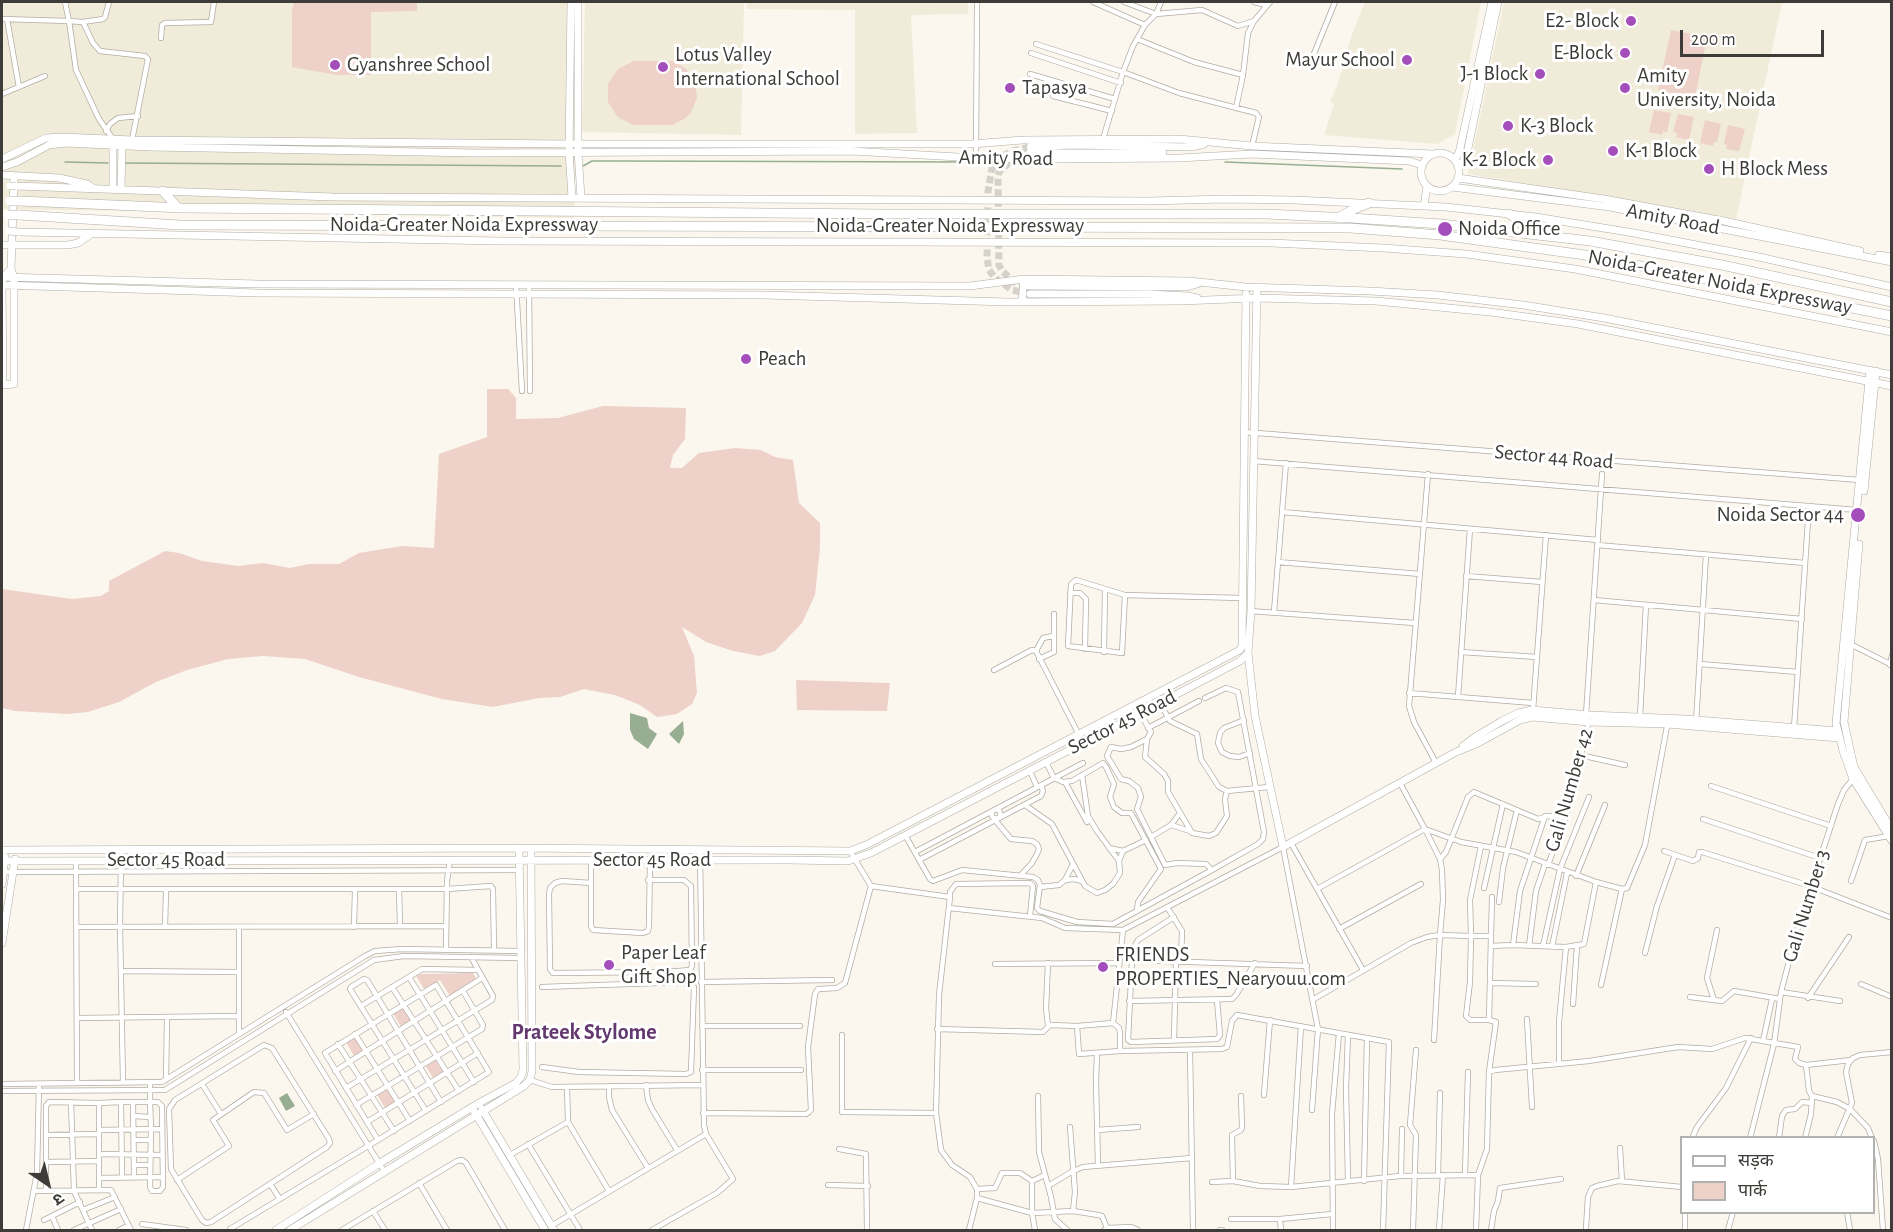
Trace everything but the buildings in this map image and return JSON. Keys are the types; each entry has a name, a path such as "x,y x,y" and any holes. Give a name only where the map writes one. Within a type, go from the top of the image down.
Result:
{"highway":[{"path":"163,191 178,208"},
{"name":"Noida-Greater Noida Expressway","path":"10,201 178,208 884,214 1266,214 1441,224 1544,235 1722,265 1892,302"},
{"path":"1338,218 1354,208 1370,203"},
{"path":"1509,214 1544,235"},
{"name":"Noida-Greater Noida Expressway","path":"5,215 180,225 1350,228 1440,235 1585,255 1892,316"}],"street":[{"path":"65,2 76,70 113,142 113,189"},
{"path":"19,87 4,19 83,22 103,19 109,2"},
{"path":"161,38 162,25 165,23 211,22 214,2"},
{"path":"570,2 569,148 572,197"},
{"path":"578,2 583,150 581,197"},
{"path":"976,158 977,2"},
{"path":"1093,2 1145,25"},
{"path":"1124,2 1156,14 1202,10 1238,26 1254,21"},
{"path":"1103,139 1123,72 1137,39 1145,25 1156,14 1161,2"},
{"path":"1254,2 1268,3"},
{"path":"1311,61 1335,2"},
{"path":"1457,163 1449,154 1442,152 1433,154 1427,157 1422,165 1421,178 1427,186 1440,191 1452,187 1458,178 1457,163 1492,2"},
{"path":"1457,163 1466,158 1498,2"},
{"path":"1236,108 1244,75 1248,33 1268,3"},
{"path":"83,22 93,43 100,51 147,57 132,140"},
{"path":"1137,39 1194,62 1244,75"},
{"path":"1036,44 1179,93 1258,114 1252,146"},
{"path":"1031,53 1121,83"},
{"path":"1030,74 1115,99"},
{"path":"2,94 45,76"},
{"path":"1053,96 1112,111"},
{"path":"106,131 110,124 118,118 138,116"},
{"path":"2,159 46,138 113,142"},
{"name":"Amity Road","path":"583,150 977,144 1023,140 1103,139 1179,140 1252,146 1433,154"},
{"path":"122,142 132,140 583,150"},
{"path":"2,167 17,162 49,145 66,143 122,142 476,153 569,148"},
{"path":"121,190 122,142"},
{"path":"1204,156 1189,153 1030,150 1072,145 1192,147 1209,142"},
{"name":"Amity Road","path":"583,150 851,151 976,158 1051,159 1244,154 1409,161 1422,165"},
{"path":"2,176 64,179 87,184 94,189"},
{"path":"11,269 2,281 3,385 14,384 14,282 11,269 14,176"},
{"name":"Amity Road","path":"1458,178 1604,199 1892,257"},
{"path":"2,185 333,197 1138,201 1224,199 1370,203 1509,214 1634,233 1759,257 1892,287"},
{"path":"1424,206 1427,186"},
{"name":"Amity Road","path":"1452,187 1610,207 1892,262"},
{"path":"1436,207 1434,202 1440,191"},
{"path":"5,231 499,241 1271,243 1383,248 1466,254 1575,270 1892,332"},
{"path":"2,245 68,245 78,243 91,234"},
{"path":"14,282 970,286 1024,279 1203,283 1246,287 1370,291 1523,305 1605,318 1892,375"},
{"path":"1022,302 1024,279"},
{"path":"2,281 258,293 764,295 1022,302 1203,300 1257,297 1376,301 1490,312 1578,324 1892,386"},
{"path":"1203,283 1187,287 1030,290 1188,296 1203,300"},
{"path":"516,284 522,391"},
{"path":"529,284 530,391"},
{"path":"1239,654 1246,287"},
{"path":"1257,287 1251,611 1248,653 1255,716 1314,999 1318,1029 1312,1110"},
{"path":"1856,778 1844,722 1862,480 1873,371"},
{"name":"Sector 44 Road","path":"1244,432 1862,480"},
{"path":"1253,460 1857,510"},
{"name":"Gali Number 42","path":"1529,946 1536,891 1566,817 1588,717 1593,600 1604,461"},
{"path":"1274,612 1287,463"},
{"path":"1428,474 1409,693 1410,713 1436,763"},
{"path":"1851,881 1865,840 1891,836 1856,778 1838,734 1836,723 1862,480"},
{"path":"1794,728 1809,506"},
{"path":"1282,512 1546,535 1706,555 1805,563"},
{"path":"1458,697 1470,529"},
{"path":"1533,706 1546,535"},
{"path":"1696,723 1706,555"},
{"path":"1278,562 1419,574"},
{"path":"1466,576 1542,582"},
{"path":"1125,595 1123,652 1120,654 1070,647 1068,644 1070,592 1071,584 1076,580 1125,595 1241,598"},
{"path":"1104,652 1106,590"},
{"path":"1070,592 1080,593 1086,599 1085,649"},
{"path":"1593,600 1802,619"},
{"path":"1640,720 1646,605"},
{"path":"1241,611 1415,623"},
{"path":"1039,659 1053,652 1054,614"},
{"path":"1035,651 1043,638 1053,636"},
{"path":"1850,644 1891,665 1892,656"},
{"path":"994,670 1032,650 1035,651"},
{"path":"1035,651 1078,733"},
{"path":"1461,652 1536,657"},
{"path":"1239,654 1248,653"},
{"path":"1239,654 1248,653"},
{"name":"Sector 45 Road","path":"3,861 855,860 1160,703 1239,654"},
{"name":"Sector 45 Road","path":"4,850 519,848 850,851 866,845 1078,733 1239,654"},
{"path":"1700,664 1798,672"},
{"path":"905,835 933,881 962,870 1033,877 1038,880 1040,887 1038,910 1069,920 1110,925 1212,870 1263,839 1264,832 1244,720 1236,691 1226,688 1205,698"},
{"path":"1409,693 1533,706 1588,717"},
{"path":"1149,728 1199,701"},
{"path":"1160,703 1171,723 1197,734 1201,759 1219,787 1227,791 1269,787"},
{"path":"1456,752 1475,737 1533,706"},
{"path":"1140,713 1151,732 1147,739 1144,758 1164,774 1168,782 1168,792 1190,831"},
{"path":"949,908 1030,916 1065,927 1124,930 1292,843 1456,752 1520,720 1532,717 1668,721 1838,734"},
{"path":"1244,720 1224,728 1220,733 1219,749 1225,754 1239,757 1250,753"},
{"path":"1317,889 1425,829 1481,846 1507,850 1596,882 1622,888 1629,886 1645,845 1668,721"},
{"path":"1696,723 1794,728 1838,734"},
{"path":"1137,911 1138,902 1161,869 1137,809 1141,800 1138,788 1129,781 1121,780 1107,756 1111,747 1121,749 1131,747 1147,739"},
{"path":"1580,755 1625,765"},
{"path":"1046,762 1054,778 1065,782 1072,781 1103,763 1114,784 1110,797 1114,807 1122,813 1131,813 1167,866 1177,863 1206,864 1212,870"},
{"path":"915,852 1083,764"},
{"path":"919,860 1041,796 1044,791 1030,771"},
{"path":"1082,775 1088,816 1119,861"},
{"name":"Gali Number 3","path":"1750,1136 1774,1044 1781,992 1810,886 1844,790 1856,778"},
{"path":"1065,782 1087,822"},
{"path":"1400,783 1440,859 1443,900 1434,1040"},
{"path":"1711,786 1831,826"},
{"path":"1171,825 1195,834 1212,835 1216,833 1227,816 1225,799 1227,791"},
{"path":"1440,859 1444,855 1470,794 1477,793 1538,819 1545,816 1566,817"},
{"path":"1543,946 1560,869 1589,797"},
{"path":"1484,888 1503,804"},
{"path":"1025,805 1052,824 1082,881 1092,891 1097,893 1104,891 1113,884 1120,873 1119,861 1123,851"},
{"path":"1576,876 1605,805"},
{"path":"994,810 992,817 997,819 1011,839 1032,841 1039,849 1020,876"},
{"path":"1499,902 1507,850 1517,810"},
{"path":"1109,848 1123,851 1149,839 1171,825 1180,813"},
{"path":"1513,945 1520,891 1545,816"},
{"path":"1703,819 1820,858"},
{"path":"1292,843 1363,970"},
{"path":"1476,1230 1478,1175 1487,1149 1489,1072 1496,1025 1496,1022 1470,1020 1466,1016 1470,981 1470,900 1481,846"},
{"path":"276,1230 380,1163 516,1083 521,1077 523,1070 519,848"},
{"path":"290,1230 302,1227 384,1171 524,1086 530,1080 532,1071 531,849"},
{"path":"2,884 4,850"},
{"path":"2,943 16,850"},
{"path":"652,1230 732,1182 733,1177 706,1134 703,1113 700,850"},
{"path":"703,1113 806,1114 811,1110 808,1047 815,993 818,989 841,987 845,983 871,886 850,851"},
{"path":"1664,851 1693,861 1698,858 1699,852 1702,852 1810,886 1892,918"},
{"path":"1645,953 1657,906 1675,855"},
{"path":"76,860 77,1083"},
{"path":"121,860 123,1082"},
{"path":"446,950 450,860"},
{"path":"591,860 591,926 593,930 643,933 648,931 649,927 650,860"},
{"path":"1040,887 1056,887 1065,880 1073,864"},
{"path":"2,872 519,870"},
{"path":"1552,947 1567,873"},
{"path":"591,883 562,881 550,888 550,969 553,973 690,970 692,966 691,886 684,880 648,880"},
{"path":"1065,880 1082,881"},
{"path":"1491,946 1566,947 1584,944 1596,882"},
{"path":"969,1230 977,1189 970,1177 952,1165 941,1150 936,1113 942,961 950,892 956,884 1030,883 1033,886 1030,916"},
{"path":"1340,929 1421,884"},
{"path":"871,886 950,897"},
{"path":"77,889 355,890 493,887 494,950"},
{"path":"1601,985 1622,888"},
{"path":"399,889 400,926"},
{"path":"165,927 166,890"},
{"path":"354,927 355,890"},
{"path":"1489,1020 1492,897"},
{"path":"1167,907 1182,931 1175,1001 1174,1040"},
{"path":"1174,917 1138,940 1134,947 1131,960 1128,1040 1131,1042 1219,1037 1217,1000"},
{"path":"77,927 446,926"},
{"path":"239,928 239,1034"},
{"path":"1113,1023 1124,930"},
{"path":"1714,1000 1707,978 1717,930"},
{"path":"1314,999 1411,943 1427,937 1440,934 1491,936"},
{"path":"1808,998 1849,937"},
{"path":"1573,1004 1577,946"},
{"path":"1559,1064 1559,1022 1566,947"},
{"path":"2,1084 162,1082 375,951 494,950 520,955"},
{"path":"374,960 375,951"},
{"path":"2,1091 165,1090 374,960 404,956 520,955"},
{"path":"346,1088 493,998 471,957"},
{"path":"1131,960 1307,966"},
{"path":"938,1029 1043,1032 1048,1026 1046,1008 1048,963"},
{"path":"995,964 1119,963"},
{"path":"1129,1001 1232,999 1255,963"},
{"path":"361,1006 422,969 477,970"},
{"path":"121,972 238,972"},
{"path":"409,977 474,1082"},
{"path":"335,1071 483,978"},
{"path":"426,1111 350,989 351,987 366,979 441,1101"},
{"path":"701,982 832,980"},
{"path":"542,987 688,982 694,987 693,1068 691,1072 686,1074 579,1072 542,1067"},
{"path":"1490,983 1536,984"},
{"path":"230,1229 394,1131 489,1072 436,984 325,1053 378,1140"},
{"path":"1861,984 1892,997"},
{"path":"392,987 459,1091"},
{"path":"356,1105 484,1026 463,991"},
{"path":"1690,997 1726,1000 1730,993 1734,992 1780,999"},
{"path":"1781,992 1808,998 1840,1001"},
{"path":"1763,1041 1772,999"},
{"path":"283,1007 384,1171"},
{"path":"1077,1026 1079,1054 1222,1049 1227,1047 1232,1022 1237,1015 1386,1041 1390,1046 1383,1230"},
{"path":"78,1017 238,1016"},
{"path":"166,1080 167,1018"},
{"path":"1527,1019 1532,1107"},
{"path":"1264,1095 1270,1020"},
{"path":"1048,1026 1113,1023 1119,1028 1120,1051"},
{"path":"702,1026 800,1026"},
{"path":"1291,1187 1301,1026"},
{"path":"1333,1230 1332,1114 1339,1033"},
{"path":"355,1034 410,1121"},
{"path":"842,1035 842,1112 936,1113"},
{"path":"1348,1035 1346,1088 1348,1182"},
{"path":"1364,1181 1367,1038"},
{"path":"1489,1072 1677,1047 1712,1049 1726,1046 1739,1039 1751,1038 1798,1047 1795,1059 1799,1064 1806,1065 1851,1060 1860,1055 1892,1052"},
{"path":"1692,1136 1697,1126 1726,1088 1751,1038"},
{"path":"338,1044 394,1131"},
{"path":"268,1045 314,1114 330,1143 270,1184 206,1223 177,1180 170,1161 170,1109 175,1100 202,1083 260,1047 268,1045"},
{"path":"1190,1050 1193,1230"},
{"path":"1413,1230 1416,1135 1410,1125 1416,1050"},
{"path":"367,1122 478,1053"},
{"path":"1097,1053 1098,1166"},
{"path":"1837,1136 1850,1109 1852,1098 1846,1072 1851,1060"},
{"path":"206,1065 213,1077"},
{"path":"1805,1136 1812,1103 1806,1065"},
{"path":"702,1070 801,1070"},
{"path":"1465,1175 1467,1072"},
{"path":"530,1080 552,1087 702,1085"},
{"path":"46,1191 47,1103 71,1102 150,1102 158,1102 162,1106 162,1189 154,1191 150,1187 151,1129 150,1117 150,1102 150,1090 150,1082"},
{"path":"202,1083 221,1114"},
{"path":"26,1230 35,1191 39,1084"},
{"path":"646,1085 652,1109 677,1150"},
{"path":"609,1086 612,1110 648,1168"},
{"path":"567,1087 568,1122 609,1191"},
{"path":"177,1180 229,1146 213,1120 254,1092 264,1093 287,1130 314,1114"},
{"path":"1439,1230 1440,1093"},
{"path":"1038,1095 1039,1148 1055,1219 1067,1230"},
{"path":"1233,1181 1232,1135 1242,1127 1241,1096"},
{"path":"1812,1096 1837,1102 1850,1109 1868,1128 1872,1136"},
{"path":"71,1102 74,1191 93,1230"},
{"path":"99,1102 99,1189"},
{"path":"121,1102 122,1177"},
{"path":"133,1102 134,1177"},
{"path":"1779,1136 1782,1116 1786,1110 1795,1110 1802,1102 1812,1103"},
{"path":"479,1103 510,1155 549,1229"},
{"path":"472,1107 549,1229"},
{"path":"133,1116 150,1117"},
{"path":"510,1155 568,1122"},
{"path":"1070,1127 1075,1192 1073,1211"},
{"path":"1097,1130 1138,1127"},
{"path":"46,1135 162,1129"},
{"path":"1401,1176 1402,1129"},
{"path":"549,1229 706,1134"},
{"path":"134,1140 151,1140"},
{"path":"528,1144 580,1230"},
{"path":"1875,1147 1878,1159 1883,1230"},
{"path":"1620,1148 1622,1181"},
{"path":"839,1149 866,1154 867,1230"},
{"path":"99,1154 161,1155"},
{"path":"1048,1186 1073,1171 1098,1166 1192,1158"},
{"path":"342,1230 462,1160 466,1163 505,1230"},
{"path":"46,1162 99,1161"},
{"path":"134,1165 150,1165"},
{"path":"977,1189 995,1188 1004,1172 1020,1173 1032,1181"},
{"path":"1032,1181 1045,1175"},
{"path":"1212,1182 1233,1181 1260,1186 1291,1187 1415,1175 1478,1175"},
{"path":"99,1178 161,1177"},
{"path":"1491,1230 1500,1188 1561,1179"},
{"path":"1032,1181 1032,1213 1035,1230"},
{"path":"1586,1228 1589,1192 1597,1186 1622,1181 1680,1187"},
{"path":"419,1183 447,1230"},
{"path":"270,1184 280,1199"},
{"path":"828,1185 868,1186"},
{"path":"35,1191 111,1190 130,1228 119,1230"},
{"path":"83,1210 115,1197"},
{"path":"977,1198 1032,1213 1073,1211 1102,1216 1106,1229 1131,1227 1138,1230"},
{"path":"44,1220 80,1202"},
{"path":"74,1230 121,1209"},
{"path":"373,1211 385,1230"},
{"path":"1231,1219 1280,1219 1332,1214"},
{"path":"1685,1214 1685,1230"},
{"path":"1728,1230 1732,1214"},
{"path":"1847,1214 1850,1230"},
{"path":"52,1216 58,1230"},
{"path":"1280,1219 1281,1230"},
{"path":"142,1224 186,1230"}],"shaded area":[{"path":"2,2 578,2 574,218 2,209"},
{"name":"Lotus Valley International School","path":"585,2 744,2 741,135 582,132"},
{"path":"747,2 968,2 968,14 911,15 917,133 855,134 855,10 747,9"},
{"name":"Mayur School","path":"1365,2 1481,2 1455,134 1437,144 1324,135 1334,104 1330,102"},
{"name":"Amity University, Noida","path":"1504,2 1782,2 1736,219 1468,174"},
{"path":"630,713 647,718 649,728 657,734 648,749 634,739 630,730"},
{"path":"683,721 684,734 679,744 669,734"},
{"path":"287,1093 295,1106 286,1111 279,1098"}],"green space":[{"path":"294,2 417,2 417,11 371,12 371,75 337,75 292,67"},
{"path":"1671,30 1707,37 1695,97 1658,90"},
{"path":"634,61 673,61 686,69 695,82 697,98 686,118 672,125 633,125 618,117 608,102 608,84 618,69"},
{"path":"1654,110 1671,113 1667,132 1663,131 1662,135 1649,132"},
{"path":"1678,114 1694,117 1689,140 1676,137 1677,133 1673,132"},
{"path":"1705,120 1721,124 1717,142 1714,142 1713,146 1700,143"},
{"path":"1728,125 1745,129 1739,151 1726,149 1727,145 1724,144"},
{"path":"487,389 508,389 516,398 516,419 558,418 603,406 686,408 685,439 673,455 670,468 682,468 699,453 735,448 761,450 775,457 793,460 799,503 820,523 815,595 802,623 775,651 760,656 733,651 706,642 682,627 694,656 697,693 692,704 677,714 657,717 640,705 615,695 584,689 560,697 539,698 493,707 442,699 359,677 305,659 263,656 228,659 187,670 156,682 119,702 88,712 68,714 15,711 2,708 2,589 72,599 101,596 109,591 109,581 165,551 202,561 238,566 263,563 290,568 309,564 339,564 359,553 402,546 434,548 439,454 487,437"},
{"path":"796,680 890,683 887,711 797,710"},
{"path":"473,973 477,980 450,996 440,980 424,989 416,976 420,974"},
{"path":"404,1007 412,1021 401,1027 393,1013"},
{"path":"356,1036 364,1050 354,1056 346,1042"},
{"path":"435,1059 443,1072 433,1078 425,1065"},
{"path":"387,1089 395,1102 385,1108 377,1095"}],"waterway":[{"path":"583,166 592,161 962,162"},
{"path":"65,162 108,163"},
{"path":"1225,162 1402,169"},
{"path":"124,163 561,166"}],"tunnel":[{"path":"1030,147 1012,151 1003,156 992,168 988,191 987,257 989,270 995,278 1012,290 1030,294"},
{"path":"1019,158 1010,162 999,172 999,265 1002,271 1018,285 1029,286"}],"place":[{"name":"E2- Block","path":"1631,21"},
{"name":"E-Block","path":"1625,53"},
{"name":"Mayur School","path":"1407,60"},
{"name":"Gyanshree School","path":"335,65"},
{"name":"Lotus Valley International School","path":"663,67"},
{"name":"J-1 Block","path":"1540,74"},
{"name":"Tapasya","path":"1010,88"},
{"name":"Amity University, Noida","path":"1625,88"},
{"name":"K-3 Block","path":"1508,126"},
{"name":"K-1 Block","path":"1613,151"},
{"name":"K-2 Block","path":"1548,160"},
{"name":"H Block Mess","path":"1709,169"},
{"name":"Noida Office","path":"1445,229"},
{"name":"Peach","path":"746,359"},
{"name":"Noida Sector 44","path":"1858,515"},
{"name":"Paper Leaf Gift Shop","path":"609,965"},
{"name":"FRIENDS PROPERTIES_Nearyouu.com","path":"1103,967"}],"district":[{"name":"Prateek Stylome","path":"584,1032"}]}
